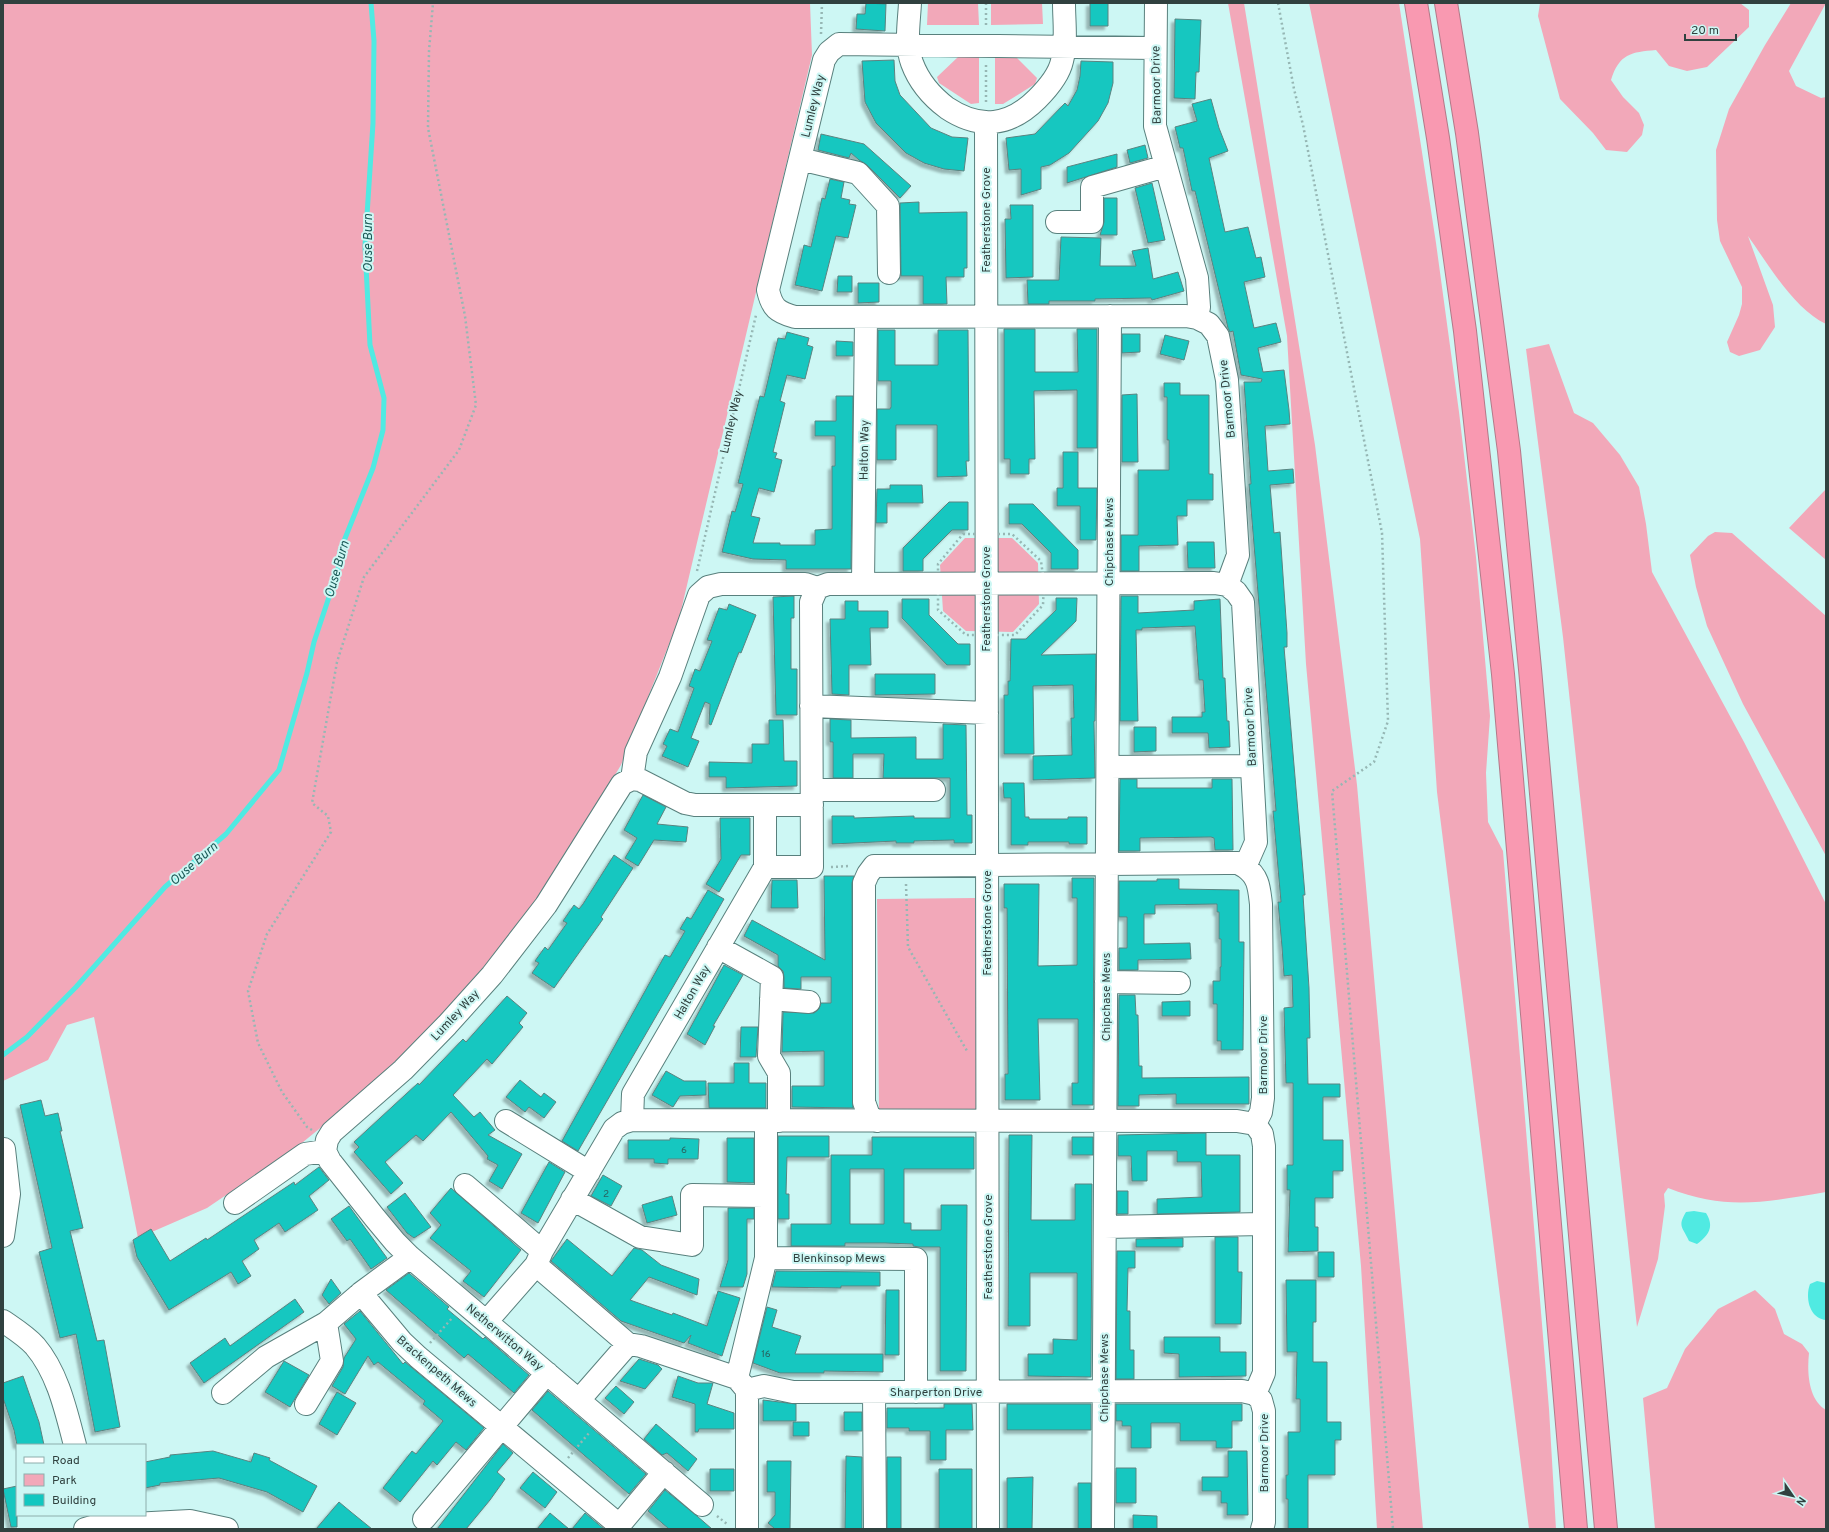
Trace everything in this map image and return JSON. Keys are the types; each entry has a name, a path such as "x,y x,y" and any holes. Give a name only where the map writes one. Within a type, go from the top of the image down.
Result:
{"highway":[{"path":"1416,3 1438,138 1464,323 1504,674 1576,1529"},
{"path":"1446,3 1467,133 1509,451 1530,669 1606,1529"}],"street":[{"path":"910,3 907,45 912,63 920,80 938,101 962,117 986,123 1004,120 1018,115 1046,89 1056,74 1062,62 1064,46 1064,3"},
{"name":"Barmoor Drive","path":"1156,3 1156,126 1197,278 1199,307 1197,318 1208,324 1218,336 1227,380 1238,555 1227,585 1236,592 1243,602 1256,842 1245,867 1254,873 1259,882 1261,904 1263,1098 1261,1112 1254,1124"},
{"path":"829,52 839,44 1155,48"},
{"name":"Lumley Way","path":"770,302 768,290 824,60 829,52"},
{"name":"Featherstone Grove","path":"986,123 988,1529"},
{"path":"800,159 858,173 888,206 889,273"},
{"path":"1057,222 1092,222 1092,188 1166,166"},
{"path":"770,302 783,314 795,317 1186,316 1197,318"},
{"name":"Chipchase Mews","path":"1103,1529 1110,316"},
{"name":"Halton Way","path":"863,584 866,317"},
{"path":"934,790 812,798 765,805 695,805 685,803 640,780 632,779 636,752 670,677 699,595 708,587 721,584 805,584 817,588 828,584 1214,583 1227,585"},
{"path":"765,805 765,867 812,867 810,602 817,588"},
{"path":"811,706 987,712"},
{"path":"1108,767 1252,766"},
{"name":"Lumley Way","path":"326,1146 340,1123 402,1070 492,976 546,905 622,784 632,779"},
{"path":"877,1121 869,1116 864,1102 864,883 874,866 1238,863 1245,867"},
{"name":"Halton Way","path":"632,1120 633,1094 765,867"},
{"path":"718,947 772,977 769,1056 779,1073 766,1196 766,1258 742,1384 747,1529"},
{"path":"1106,982 1179,983"},
{"path":"771,999 809,1002"},
{"path":"487,1321 539,1258 614,1129 622,1123 632,1120 1237,1121 1254,1124 1262,1134 1264,1146 1264,1373 1255,1394"},
{"path":"506,1121 589,1172"},
{"path":"235,1203 305,1154 326,1146"},
{"name":"Netherwitton Way","path":"326,1146 330,1161 395,1242 702,1505"},
{"path":"3,1236 6,1194 4,1149"},
{"path":"465,1185 628,1344 579,1400"},
{"path":"572,1199 640,1238 692,1245 692,1195 766,1196"},
{"path":"1105,1227 1263,1224"},
{"path":"223,1393 266,1357 326,1323 361,1293 410,1256"},
{"name":"Blenkinsop Mews","path":"766,1258 916,1259 916,1392"},
{"name":"Brackenpeth Mews","path":"361,1293 402,1342 418,1357 556,1472 618,1527 664,1472"},
{"path":"3,1321 34,1345 50,1368 64,1402 75,1444"},
{"path":"306,1404 332,1361 326,1323"},
{"name":"Sharperton Drive","path":"628,1344 641,1346 742,1384 764,1386 793,1392 1242,1391 1255,1394"},
{"path":"424,1519 547,1373"},
{"path":"874,1392 875,1529"},
{"name":"Barmoor Drive","path":"1255,1394 1261,1400 1264,1411 1264,1522 1262,1529"},
{"path":"91,1523 190,1522 227,1529"}],"path":[{"path":"326,1146 307,1126 282,1092 258,1043 248,991 267,934 331,832 328,816 312,803 337,662 364,577 459,450 476,405 465,316 428,128 433,3"},
{"path":"822,3 821,33 829,52"},
{"path":"1278,3 1382,533 1388,721 1374,762 1332,791 1393,1529"},
{"name":"Lumley Way","path":"708,587 693,586 759,302 770,302"},
{"path":"812,867 874,866"},
{"path":"905,866 908,947 969,1054"},
{"path":"418,1357 465,1303"},
{"path":"556,1472 601,1419"}],"green space":[{"path":"3,3 810,3 812,55 679,619 621,765 567,855 509,941 452,1007 357,1098 297,1147 207,1208 138,1238 94,1017 67,1025 48,1060 3,1081"},
{"path":"928,3 978,3 979,25 927,25"},
{"path":"991,3 1042,3 1043,24 991,25"},
{"path":"1228,3 1244,3 1315,445 1357,785 1423,1529 1377,1529 1361,1266 1306,664 1287,336"},
{"path":"1309,3 1399,3 1436,243 1459,412 1476,557 1490,716 1486,773 1488,822 1503,851 1549,1409 1556,1529 1529,1529 1437,792 1420,539"},
{"path":"1540,3 1740,3 1749,10 1749,27 1707,67 1687,71 1669,66 1656,50 1633,54 1622,60 1614,71 1611,80 1623,97 1639,113 1644,125 1642,135 1627,152 1606,150 1593,133 1560,99 1538,16"},
{"path":"1791,3 1826,3 1789,71 1796,86 1821,98 1826,97 1826,324 1803,308 1782,285 1748,236 1773,305 1775,327 1760,350 1739,356 1730,352 1727,342 1739,315 1742,304 1742,287 1720,241 1717,220 1716,150 1729,109 1765,45"},
{"path":"958,57 979,57 979,103 971,104 939,83 937,77"},
{"path":"995,58 1017,58 1037,78 1035,84 1003,104 995,104"},
{"path":"1549,344 1574,413 1593,423 1620,455 1639,487 1646,524 1652,572 1744,742 1826,904 1826,1192 1765,1201 1728,1202 1709,1200 1668,1188 1664,1194 1665,1206 1658,1259 1637,1327 1563,637 1526,349"},
{"path":"1826,489 1826,560 1789,528"},
{"path":"1715,532 1732,533 1826,616 1826,856 1743,704 1707,626 1696,587 1690,555 1708,536"},
{"path":"965,538 1012,538 1038,563 1039,604 1013,632 966,631 943,611 940,565"},
{"path":"975,898 977,1109 879,1110 877,899"},
{"path":"1755,1290 1775,1309 1784,1334 1802,1344 1809,1353 1808,1368 1812,1392 1815,1399 1826,1410 1826,1529 1655,1529 1643,1398 1667,1388 1685,1349 1718,1309"}],"water":[{"path":"1694,1211 1706,1213 1710,1223 1709,1231 1697,1244 1689,1241 1681,1224 1686,1212"},
{"path":"1817,1281 1826,1283 1826,1320 1820,1318 1812,1311 1808,1301 1810,1284"}],"building":[{"path":"866,3 886,4 885,31 856,29 857,14 865,14"},
{"path":"1090,3 1108,3 1108,26 1090,26"},
{"path":"1175,19 1201,20 1199,72 1196,72 1195,99 1174,98"},
{"path":"894,60 895,81 900,95 931,128 952,137 968,138 964,171 944,169 924,163 906,153 876,123 865,102 862,61"},
{"path":"1081,61 1113,62 1113,83 1108,103 1098,121 1069,153 1050,165 1041,167 1041,189 1021,195 1021,169 1009,170 1006,138 1035,134 1065,103 1068,106 1077,90"},
{"path":"1211,99 1219,128 1228,151 1209,158 1225,232 1248,227 1256,258 1261,257 1265,277 1244,282 1254,328 1276,323 1281,342 1258,348 1263,372 1284,370 1289,410 1290,424 1265,426 1268,471 1293,469 1294,483 1270,485 1274,533 1280,532 1287,633 1287,647 1284,647 1305,895 1303,895 1309,988 1310,1038 1307,1038 1308,1084 1340,1084 1340,1097 1323,1097 1323,1140 1343,1140 1343,1171 1333,1171 1333,1198 1315,1198 1315,1227 1318,1227 1318,1251 1288,1252 1290,1190 1287,1190 1287,1165 1293,1165 1293,1083 1286,1083 1284,1008 1293,1007 1292,975 1284,976 1278,902 1281,902 1273,811 1276,811 1249,484 1251,484 1244,382 1261,382 1262,379 1241,375 1233,331 1230,332 1228,328 1195,191 1192,191 1183,148 1180,148 1175,127 1197,121 1192,104"},
{"path":"821,134 864,144 911,186 900,198 867,165 851,153 849,158 818,150"},
{"path":"1145,145 1148,158 1130,163 1127,150"},
{"path":"1117,154 1117,167 1067,183 1067,167"},
{"path":"830,179 844,182 841,198 850,200 849,204 856,205 848,238 836,236 822,291 795,285 804,245 811,247 822,198 825,199"},
{"path":"1152,183 1165,240 1148,243 1135,188"},
{"path":"1104,198 1117,198 1117,235 1100,235 1104,222"},
{"path":"919,202 919,213 967,212 967,268 964,268 964,277 946,277 947,304 923,304 923,276 901,276 900,203"},
{"path":"1010,205 1033,205 1033,277 1006,278 1005,219 1011,219"},
{"path":"1061,237 1101,238 1100,266 1136,266 1132,251 1148,248 1153,279 1178,272 1184,291 1152,300 1151,298 1095,299 1095,301 1049,301 1049,304 1028,304 1027,280 1059,280"},
{"path":"838,276 852,276 852,292 837,292"},
{"path":"858,283 879,283 879,302 858,303"},
{"path":"1004,329 1035,329 1035,372 1078,372 1077,329 1097,329 1097,448 1077,448 1077,390 1034,391 1035,459 1029,459 1029,474 1010,474 1010,459 1004,459"},
{"path":"878,330 895,330 895,365 938,365 938,330 968,330 969,461 966,461 967,476 937,477 937,425 896,425 896,460 877,460 877,409 890,409 891,407 891,381 878,381"},
{"path":"787,332 809,338 807,345 813,347 805,379 787,375 780,401 785,403 773,452 777,453 775,458 782,460 774,492 759,488 751,516 760,518 753,543 815,545 815,530 832,529 832,466 835,466 835,436 815,436 815,421 836,421 836,396 853,396 851,569 786,569 786,560 753,559 722,552 732,511 735,512 743,484 738,483 760,396 764,397 778,338 785,339"},
{"path":"1122,334 1140,334 1140,352 1122,353"},
{"path":"1165,335 1189,341 1184,360 1160,354"},
{"path":"836,341 853,342 853,356 836,356"},
{"path":"1164,383 1180,383 1180,395 1209,395 1209,474 1213,474 1213,500 1187,500 1187,516 1177,516 1178,545 1139,546 1139,571 1121,571 1121,535 1138,535 1138,470 1169,470 1167,397 1164,397"},
{"path":"1137,394 1138,462 1122,462 1122,395"},
{"path":"1063,452 1078,452 1078,488 1097,488 1096,540 1080,540 1080,506 1057,506 1057,488 1063,488"},
{"path":"890,485 922,485 923,503 887,503 887,523 876,523 877,489 890,489"},
{"path":"949,502 968,502 968,530 952,530 923,559 923,571 903,571 903,548"},
{"path":"1009,504 1033,504 1078,550 1078,569 1051,569 1051,553 1022,524 1009,524"},
{"path":"1187,542 1214,542 1215,568 1188,568"},
{"path":"794,596 794,618 791,618 791,669 797,669 797,715 776,715 773,597"},
{"path":"1121,596 1138,596 1138,613 1194,610 1194,601 1220,599 1223,678 1225,678 1230,747 1209,748 1208,733 1172,733 1172,717 1202,717 1202,712 1205,712 1203,680 1199,680 1195,626 1142,628 1142,630 1136,630 1138,721 1120,721"},
{"path":"1056,598 1077,598 1076,621 1041,655 1096,654 1094,721 1095,778 1033,780 1033,756 1072,755 1071,718 1074,718 1073,685 1033,686 1034,754 1004,754 1004,695 1008,695 1008,681 1010,681 1011,639 1026,639 1056,610"},
{"path":"902,599 929,599 929,615 958,644 970,644 970,665 947,665 902,618"},
{"path":"845,601 858,601 858,611 888,611 888,628 870,628 871,665 849,665 849,695 832,694 830,619 845,619"},
{"path":"729,604 756,615 741,653 739,652 711,725 709,724 710,704 705,702 691,738 699,741 688,767 662,756 667,746 663,744 670,729 678,732 694,688 689,686 695,669 700,671 712,641 707,640 719,608 727,610"},
{"path":"875,674 935,674 935,694 875,695"},
{"path":"830,719 851,720 851,738 916,737 916,759 943,759 943,724 966,725 967,815 972,815 972,843 954,843 954,840 914,841 914,843 896,843 896,841 832,844 832,816 854,816 854,818 914,816 914,818 950,818 950,778 883,778 884,754 853,754 853,778 833,778 833,742 830,742"},
{"path":"769,720 783,720 784,761 797,761 797,786 726,788 726,777 709,777 709,762 752,763 752,744 769,744"},
{"path":"1134,727 1156,727 1156,751 1134,752"},
{"path":"1120,779 1137,779 1137,788 1212,788 1212,779 1232,779 1233,850 1215,850 1214,838 1211,837 1140,838 1140,851 1119,851"},
{"path":"1003,783 1024,783 1025,817 1029,817 1029,819 1068,819 1068,817 1087,817 1087,844 1069,844 1069,842 1028,842 1028,845 1011,845 1011,798 1004,798"},
{"path":"643,795 666,807 657,824 688,827 686,842 654,840 638,866 625,858 637,838 624,830"},
{"path":"720,818 750,818 750,855 741,855 719,892 706,884 721,859"},
{"path":"614,855 633,868 601,917 603,919 554,988 532,973 539,963 535,961 545,947 548,950 567,923 563,921 574,905 579,909 583,904"},
{"path":"824,876 854,876 852,883 853,1108 792,1107 792,1086 824,1086 824,1051 782,1052 783,1012 814,1013 819,1009 821,1003 831,1003 831,977 801,977 801,989 784,988 783,971 778,966 778,955 744,936 752,920 825,960"},
{"path":"1072,878 1094,878 1093,1105 1072,1105 1072,1083 1078,1083 1078,1019 1038,1019 1040,1100 1005,1100 1005,1074 1008,1074 1007,908 1004,908 1004,884 1039,884 1038,966 1077,965 1077,898 1072,898"},
{"path":"1157,879 1179,879 1179,889 1239,890 1239,942 1244,942 1243,1050 1221,1050 1221,1041 1217,1041 1217,1004 1213,1004 1213,981 1220,981 1221,939 1219,939 1219,912 1217,912 1217,904 1155,905 1155,914 1144,914 1144,944 1190,943 1191,959 1138,960 1138,970 1119,970 1119,948 1127,948 1127,917 1119,917 1119,881 1157,881"},
{"path":"772,880 797,880 798,908 771,908"},
{"path":"708,890 724,899 578,1151 562,1141 665,955 670,957 685,931 680,929 687,917 691,919"},
{"path":"724,965 743,975 713,1026 715,1026 705,1045 687,1034"},
{"path":"1119,995 1135,995 1136,1015 1138,1015 1139,1066 1142,1066 1142,1078 1249,1077 1249,1104 1176,1104 1176,1094 1139,1095 1139,1106 1118,1106"},
{"path":"507,996 527,1013 519,1023 523,1027 492,1064 487,1059 453,1095 474,1117 480,1112 495,1130 488,1135 522,1154 502,1189 489,1181 498,1165 487,1159 488,1156 451,1112 423,1141 416,1135 385,1162 403,1183 391,1194 354,1152 359,1147 354,1142 418,1083 419,1085 463,1039 466,1042"},
{"path":"1190,1001 1190,1016 1162,1016 1162,1002"},
{"path":"741,1027 758,1027 756,1057 740,1057"},
{"path":"734,1063 749,1063 749,1083 766,1083 766,1108 709,1108 708,1083 734,1083"},
{"path":"666,1071 684,1081 706,1081 706,1095 680,1096 673,1107 652,1095"},
{"path":"520,1080 541,1097 544,1093 556,1102 544,1118 529,1107 525,1112 506,1097"},
{"path":"41,1100 45,1116 58,1113 62,1131 60,1131 83,1228 70,1231 97,1341 104,1340 120,1427 95,1432 76,1334 60,1338 39,1252 52,1248 20,1105"},
{"path":"1206,1133 1206,1155 1240,1155 1240,1212 1157,1214 1157,1199 1202,1197 1201,1162 1177,1162 1177,1151 1147,1151 1147,1181 1132,1181 1131,1156 1118,1156 1118,1135"},
{"path":"1009,1135 1032,1135 1031,1220 1075,1220 1075,1184 1092,1184 1091,1377 1028,1376 1028,1354 1053,1354 1053,1339 1077,1340 1077,1273 1030,1273 1030,1326 1008,1326"},
{"path":"778,1136 829,1136 829,1157 787,1157 786,1194 789,1194 789,1219 778,1219"},
{"path":"872,1137 974,1137 974,1169 904,1169 904,1223 911,1223 911,1230 941,1230 941,1205 967,1205 966,1371 940,1371 940,1247 919,1247 913,1246 913,1244 885,1243 845,1243 845,1246 791,1246 791,1224 831,1224 831,1155 872,1155","holes":["850,1169 884,1169 884,1224 850,1224"]},
{"path":"1072,1137 1093,1137 1093,1155 1072,1155"},
{"path":"670,1138 699,1139 698,1159 668,1159 668,1164 654,1163 654,1159 628,1159 628,1140 670,1140"},
{"path":"727,1138 754,1138 754,1183 727,1182"},
{"path":"549,1162 565,1172 538,1223 521,1213"},
{"path":"319,1167 329,1180 309,1196 318,1210 285,1232 279,1223 254,1240 259,1249 242,1261 251,1276 238,1284 231,1272 169,1310 137,1257 133,1240 151,1229 170,1261 206,1238 207,1240 294,1182 295,1185"},
{"path":"603,1175 622,1186 611,1206 591,1196"},
{"path":"451,1188 521,1250 484,1297 463,1281 471,1271 430,1238 441,1225 430,1213"},
{"path":"1117,1191 1128,1191 1128,1214 1117,1214"},
{"path":"405,1193 431,1227 414,1238 407,1233 387,1207"},
{"path":"672,1196 677,1215 647,1223 642,1205"},
{"path":"349,1206 387,1258 371,1269 350,1239 347,1241 331,1219"},
{"path":"728,1208 754,1208 754,1219 747,1219 747,1274 743,1287 720,1287 728,1260"},
{"path":"1215,1237 1238,1237 1238,1272 1242,1272 1241,1324 1215,1324"},
{"path":"1183,1238 1183,1247 1136,1247 1136,1239"},
{"path":"567,1239 612,1276 634,1248 642,1250 661,1265 699,1279 697,1295 649,1277 630,1300 672,1315 673,1313 707,1326 718,1291 740,1298 722,1356 688,1343 691,1335 684,1343 621,1321 551,1261"},
{"path":"1117,1251 1135,1251 1135,1268 1128,1268 1127,1311 1130,1311 1130,1350 1134,1350 1134,1379 1116,1379"},
{"path":"1318,1252 1334,1252 1334,1277 1318,1277"},
{"path":"776,1271 880,1272 880,1286 841,1286 841,1288 772,1287"},
{"path":"409,1273 449,1307 447,1309 483,1339 485,1337 529,1375 514,1393 468,1354 464,1358 386,1290"},
{"path":"331,1279 341,1293 329,1304 322,1295"},
{"path":"1286,1280 1316,1280 1316,1322 1313,1322 1313,1362 1327,1362 1327,1422 1341,1422 1341,1440 1335,1440 1335,1475 1308,1475 1308,1529 1288,1529 1286,1475 1288,1475 1288,1432 1300,1432 1300,1399 1296,1399 1297,1352 1287,1352"},
{"path":"886,1290 899,1290 899,1355 885,1355"},
{"path":"295,1299 304,1312 204,1383 190,1363 225,1338 230,1346"},
{"path":"767,1307 777,1310 772,1327 801,1336 795,1354 883,1354 883,1372 824,1371 824,1373 780,1373 753,1363"},
{"path":"360,1311 403,1364 405,1362 484,1428 466,1450 456,1442 437,1465 433,1461 400,1502 383,1488 412,1451 416,1454 443,1421 423,1404 425,1401 378,1362 374,1365 368,1356 345,1394 332,1386 343,1367 344,1358 356,1339 344,1324"},
{"path":"1164,1337 1220,1337 1220,1352 1246,1352 1246,1376 1179,1377 1179,1354 1164,1353"},
{"path":"639,1359 658,1365 662,1369 645,1389 620,1381"},
{"path":"284,1361 309,1375 290,1407 265,1392"},
{"path":"23,1376 39,1422 44,1444 17,1444 14,1430 3,1398 3,1383"},
{"path":"678,1376 698,1383 713,1383 707,1404 734,1413 734,1429 699,1429 698,1432 695,1432 695,1404 672,1397"},
{"path":"616,1386 634,1402 624,1414 605,1398"},
{"path":"548,1391 646,1474 629,1494 532,1410"},
{"path":"337,1392 356,1403 337,1435 319,1424"},
{"path":"763,1400 796,1404 796,1421 763,1421"},
{"path":"944,1404 972,1404 973,1430 946,1430 946,1460 930,1460 930,1431 909,1431 909,1428 887,1428 887,1408 944,1408"},
{"path":"1007,1404 1091,1404 1091,1430 1007,1430"},
{"path":"1116,1404 1242,1404 1242,1421 1232,1421 1232,1448 1216,1448 1216,1441 1180,1441 1180,1423 1151,1423 1151,1448 1131,1448 1131,1426 1122,1426 1122,1421 1116,1421"},
{"path":"844,1412 862,1412 862,1431 844,1431"},
{"path":"793,1422 809,1422 809,1436 793,1436"},
{"path":"656,1424 697,1459 688,1471 667,1453 662,1455 644,1439"},
{"path":"503,1444 513,1453 497,1472 505,1479 490,1500 466,1529 437,1529"},
{"path":"213,1451 251,1462 254,1453 270,1458 269,1460 317,1486 303,1512 267,1492 219,1478 160,1483 160,1485 146,1488 146,1462 170,1457 170,1455"},
{"path":"1228,1451 1247,1451 1248,1515 1227,1515 1227,1503 1221,1503 1221,1491 1202,1491 1202,1477 1228,1477"},
{"path":"846,1456 862,1457 862,1529 845,1529"},
{"path":"887,1457 901,1457 901,1529 887,1529"},
{"path":"767,1461 791,1461 790,1529 775,1529 768,1523 775,1515 775,1492 767,1492"},
{"path":"1116,1468 1136,1468 1136,1503 1116,1503"},
{"path":"710,1469 734,1469 734,1491 710,1491"},
{"path":"939,1469 972,1469 972,1529 939,1529"},
{"path":"533,1472 557,1492 545,1508 520,1488"},
{"path":"1033,1477 1032,1529 1007,1529 1007,1478"},
{"path":"1078,1483 1091,1483 1091,1529 1078,1529"},
{"path":"16,1486 17,1527 11,1527 3,1489"},
{"path":"665,1490 712,1529 669,1529 648,1511"},
{"path":"339,1502 351,1512 372,1529 316,1529"},
{"path":"550,1513 569,1529 537,1529"},
{"path":"585,1513 604,1529 572,1529"},
{"path":"1133,1515 1157,1516 1157,1529 1133,1529"}],"waterway":[{"name":"Ouse Burn","path":"3,1055 27,1037 76,987 165,887 226,834 279,770 307,673 314,642 338,570 340,551 373,468 383,430 384,398 370,345 365,246 373,123 374,41 371,3"}]}
